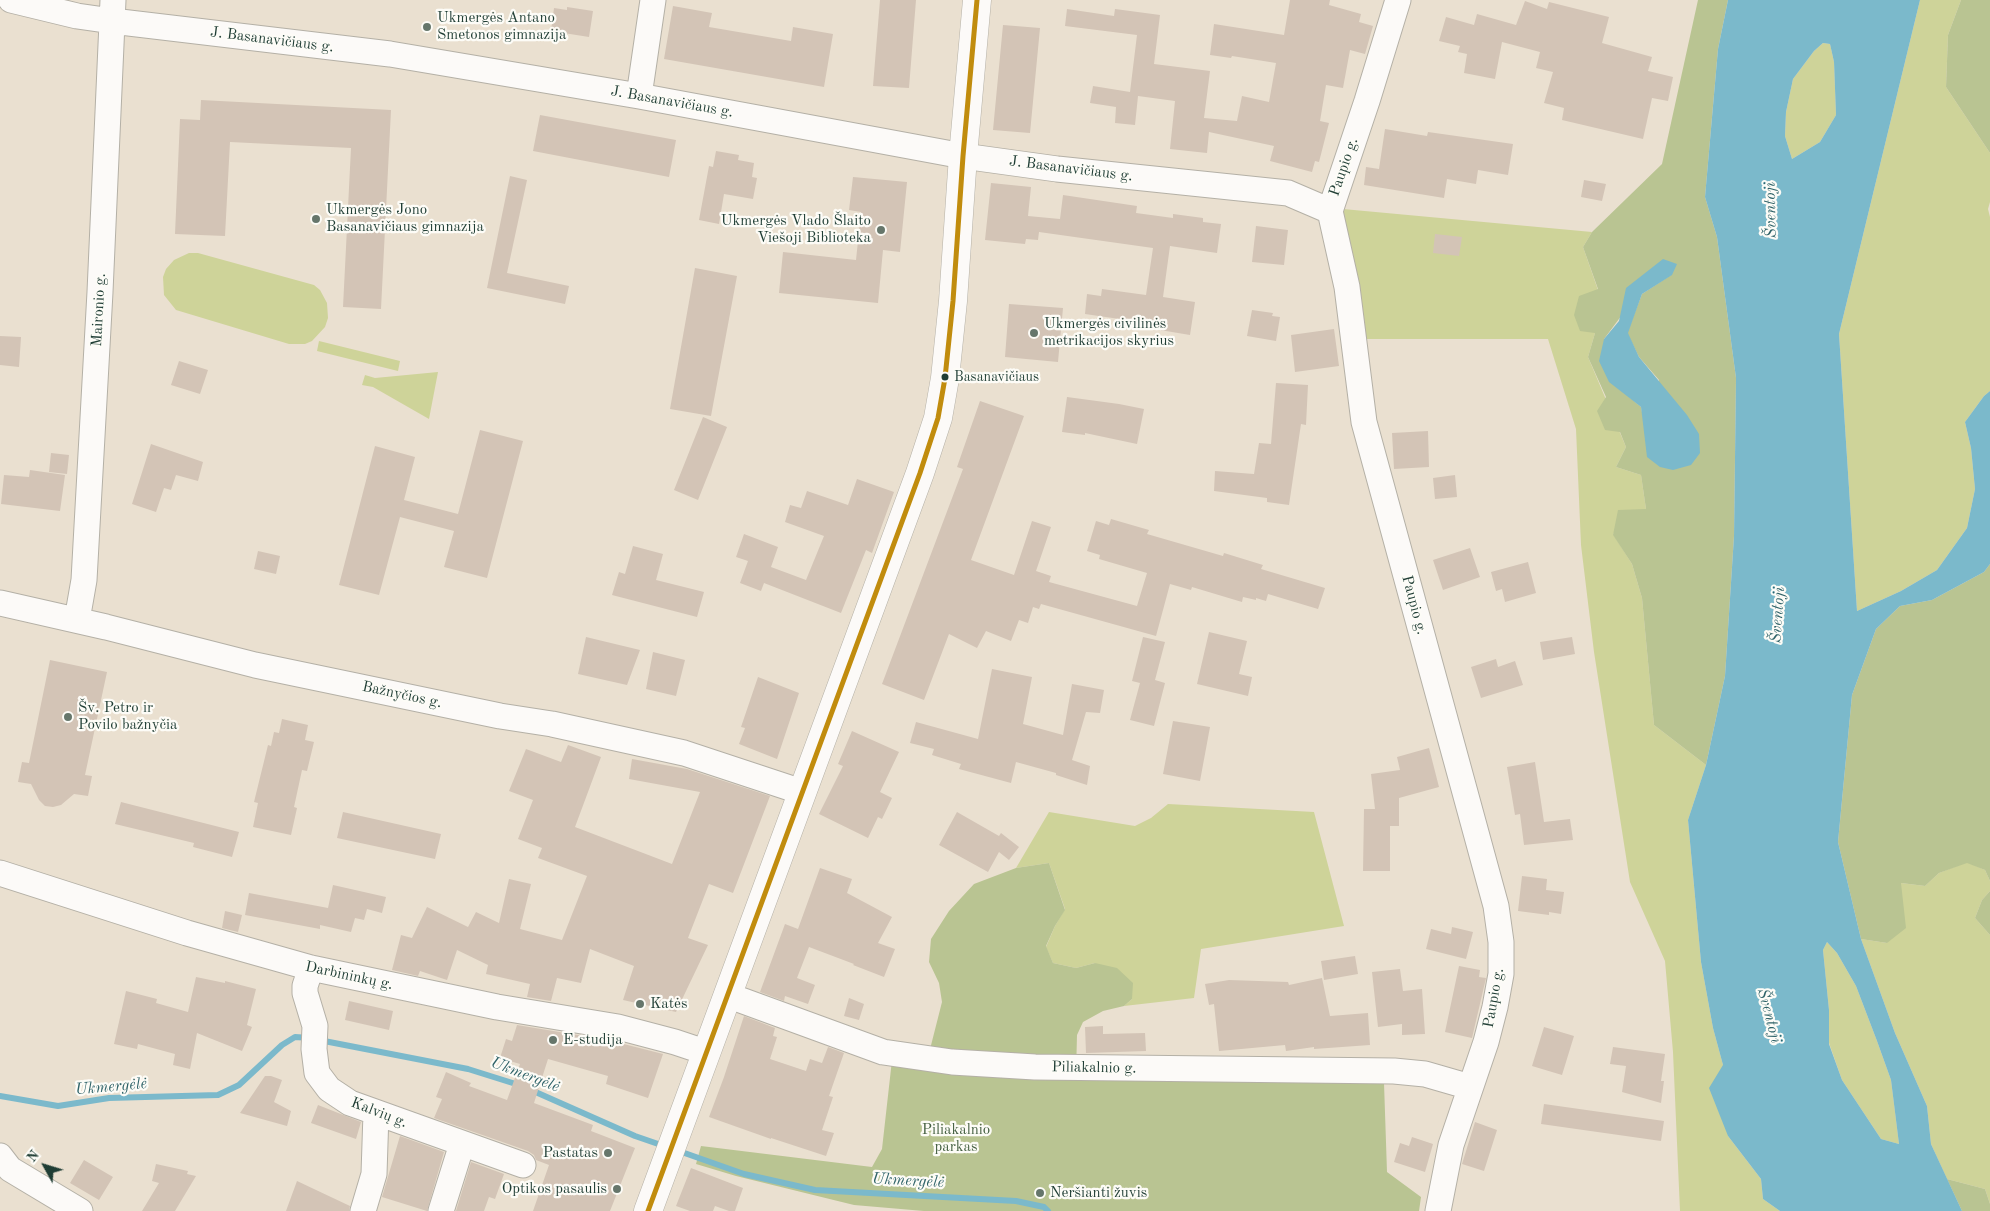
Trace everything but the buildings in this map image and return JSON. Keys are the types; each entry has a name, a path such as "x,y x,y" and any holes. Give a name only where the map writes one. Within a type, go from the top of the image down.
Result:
{"main road":[{"path":"648,1211 705,1052 920,473 938,418 945,378 953,302 963,156 977,0"}],"street":[{"name":"J. Basanavičiaus g.","path":"11,0 78,16 112,10 390,54 639,96 963,156 1057,169 1288,193 1330,211"},
{"path":"639,96 653,0"},
{"name":"Paupio g.","path":"1398,0 1330,211 1347,287 1364,422 1496,906 1501,942 1501,974 1495,1007 1486,1042 1451,1145 1438,1211"},
{"name":"Maironio g.","path":"77,620 84,580 88,521 112,10"},
{"name":"Bažnyčios g.","path":"0,603 77,620 255,665 500,716 552,724 684,753 802,792"},
{"name":"Darbininkų g.","path":"0,872 187,933 310,968 497,1007 618,1027 705,1052"},
{"name":"Kalvių g.","path":"310,968 305,993 315,1038 317,1073 329,1089 350,1103 523,1165"},
{"name":"Piliakalnio g.","path":"727,995 883,1052 952,1062 1035,1067 1394,1071 1425,1074 1470,1087"},
{"path":"363,1211 374,1174 376,1112"},
{"path":"441,1211 462,1144"},
{"path":"3,1169 80,1211"}],"green space":[{"path":"1698,0 1728,0 1718,49 1705,197 1717,237 1736,378 1734,536 1725,676 1706,765 1654,725 1642,598 1632,564 1613,535 1618,510 1646,509 1641,475 1616,467 1626,447 1620,432 1605,430 1597,411 1606,397 1588,357 1595,333 1580,331 1574,315 1579,296 1598,289 1583,247 1592,232 1662,164","holes":["1663,260 1671,275 1642,294 1627,333 1639,357 1659,380 1644,422 1641,407 1628,396 1604,339"]},
{"path":"1920,0 1961,0 1948,35 1946,87 1990,153 1990,202 1988,209 1990,217 1990,391 1984,396 1965,422 1971,448 1975,489 1967,528 1937,570 1901,591 1857,611 1839,334"},
{"path":"1961,0 1990,0 1990,153 1946,87 1948,35"},
{"path":"1823,43 1830,44 1834,62 1836,115 1820,142 1792,159 1785,136 1786,112 1793,79 1814,51"},
{"path":"1343,209 1592,232 1583,247 1598,290 1595,333 1588,357 1626,447 1616,467 1641,475 1646,509 1613,534 1632,564 1642,598 1654,725 1706,765 1688,820 1701,962 1713,1028 1723,1065 1728,1136 1761,1179 1763,1199 1780,1211 1680,1211 1673,1052 1665,961 1630,882 1594,652 1581,545 1576,429 1548,339 1361,339"},
{"path":"189,253 198,253 314,285 320,290 327,303 328,318 325,327 312,341 305,344 289,344 176,310 164,295 163,277 166,269 174,260"},
{"path":"319,341 400,361 398,371 317,351"},
{"path":"438,372 429,419 373,387 362,385 365,375 375,378"},
{"path":"1990,564 1990,881 1985,870 1967,863 1939,873 1925,886 1901,883 1906,928 1887,943 1861,939 1838,842 1852,695 1876,629 1900,606 1932,600 1984,572"},
{"path":"1168,804 1314,812 1344,926 1201,949 1194,998 1124,1006 1132,999 1095,963 1076,968 1053,963 1046,947 1065,909 1049,863 1016,868 1049,812 1135,826 1151,818"},
{"path":"1967,862 1985,870 1990,881 1990,891 1982,900 1975,918 1990,935 1990,1204 1985,1189 1947,1179 1931,1144 1927,1106 1895,1033 1861,939 1887,943 1901,883 1925,886 1939,873"},
{"name":"Piliakalnio parkas","path":"1049,863 1065,910 1046,946 1053,963 1076,968 1095,963 1117,968 1133,983 1132,999 1124,1006 1103,1011 1083,1022 1077,1035 1076,1075 1384,1083 1387,1172 1421,1197 1419,1211 924,1211 854,1205 736,1176 696,1164 701,1146 872,1167 882,1149 892,1060 926,1065 942,1002 939,983 929,962 931,939 949,911 974,884 1016,868"},
{"path":"1990,891 1990,935 1975,918 1982,900"},
{"path":"1827,942 1837,953 1856,986 1891,1080 1899,1144 1881,1139 1842,1080 1829,1043 1829,1010 1823,950"},
{"path":"1947,1179 1985,1189 1990,1204 1990,1211 1962,1211"}],"water":[{"name":"Šventoji","path":"1728,0 1920,0 1839,334 1857,611 1901,591 1937,570 1967,528 1975,489 1971,448 1965,422 1984,396 1990,391 1990,564 1984,572 1932,600 1900,606 1876,629 1852,695 1838,842 1861,939 1895,1033 1927,1106 1931,1144 1962,1211 1780,1211 1763,1199 1761,1179 1728,1136 1709,1088 1723,1065 1713,1028 1701,962 1688,820 1706,765 1725,676 1734,536 1736,378 1717,237 1705,197 1718,49","holes":["1823,43 1830,44 1834,62 1836,115 1820,142 1792,159 1785,136 1786,112 1793,79 1814,51","1827,942 1837,953 1856,986 1891,1080 1899,1144 1881,1139 1842,1080 1829,1044 1829,1010 1823,950"]},
{"path":"1663,259 1677,264 1672,275 1642,294 1628,333 1639,357 1687,415 1699,434 1700,453 1691,465 1673,470 1660,467 1647,457 1641,407 1609,382 1599,361 1604,339 1619,321 1626,288"}],"waterway":[{"name":"Ukmergėlė","path":"0,1096 58,1106 109,1098 218,1095 239,1085 282,1045 295,1037 310,1038"},
{"name":"Ukmergėlė","path":"319,1040 468,1069 519,1085"},
{"name":"Ukmergėlė","path":"531,1090 635,1136 664,1146"},
{"name":"Ukmergėlė","path":"676,1150 744,1174 815,1190 1016,1201 1044,1207 1048,1211"}],"transit line":[{"path":"648,1211 920,473 938,418 945,378 953,301 963,156 977,0"}],"place":[{"name":"Ukmergės Antano Smetonos gimnazija","path":"427,27"},
{"name":"Ukmergės Jono Basanavičiaus gimnazija","path":"316,219"},
{"name":"Ukmergės Vlado Šlaito Viešoji Biblioteka","path":"881,230"},
{"name":"Ukmergės civilinės metrikacijos skyrius","path":"1034,333"},
{"name":"Basanavičiaus","path":"945,377"},
{"name":"Šv. Petro ir Povilo bažnyčia","path":"68,717"},
{"name":"Katės","path":"640,1004"},
{"name":"E-studija","path":"553,1040"},
{"name":"Pastatas","path":"608,1153"},
{"name":"Optikos pasaulis","path":"617,1189"},
{"name":"Neršianti žuvis","path":"1040,1193"}]}
